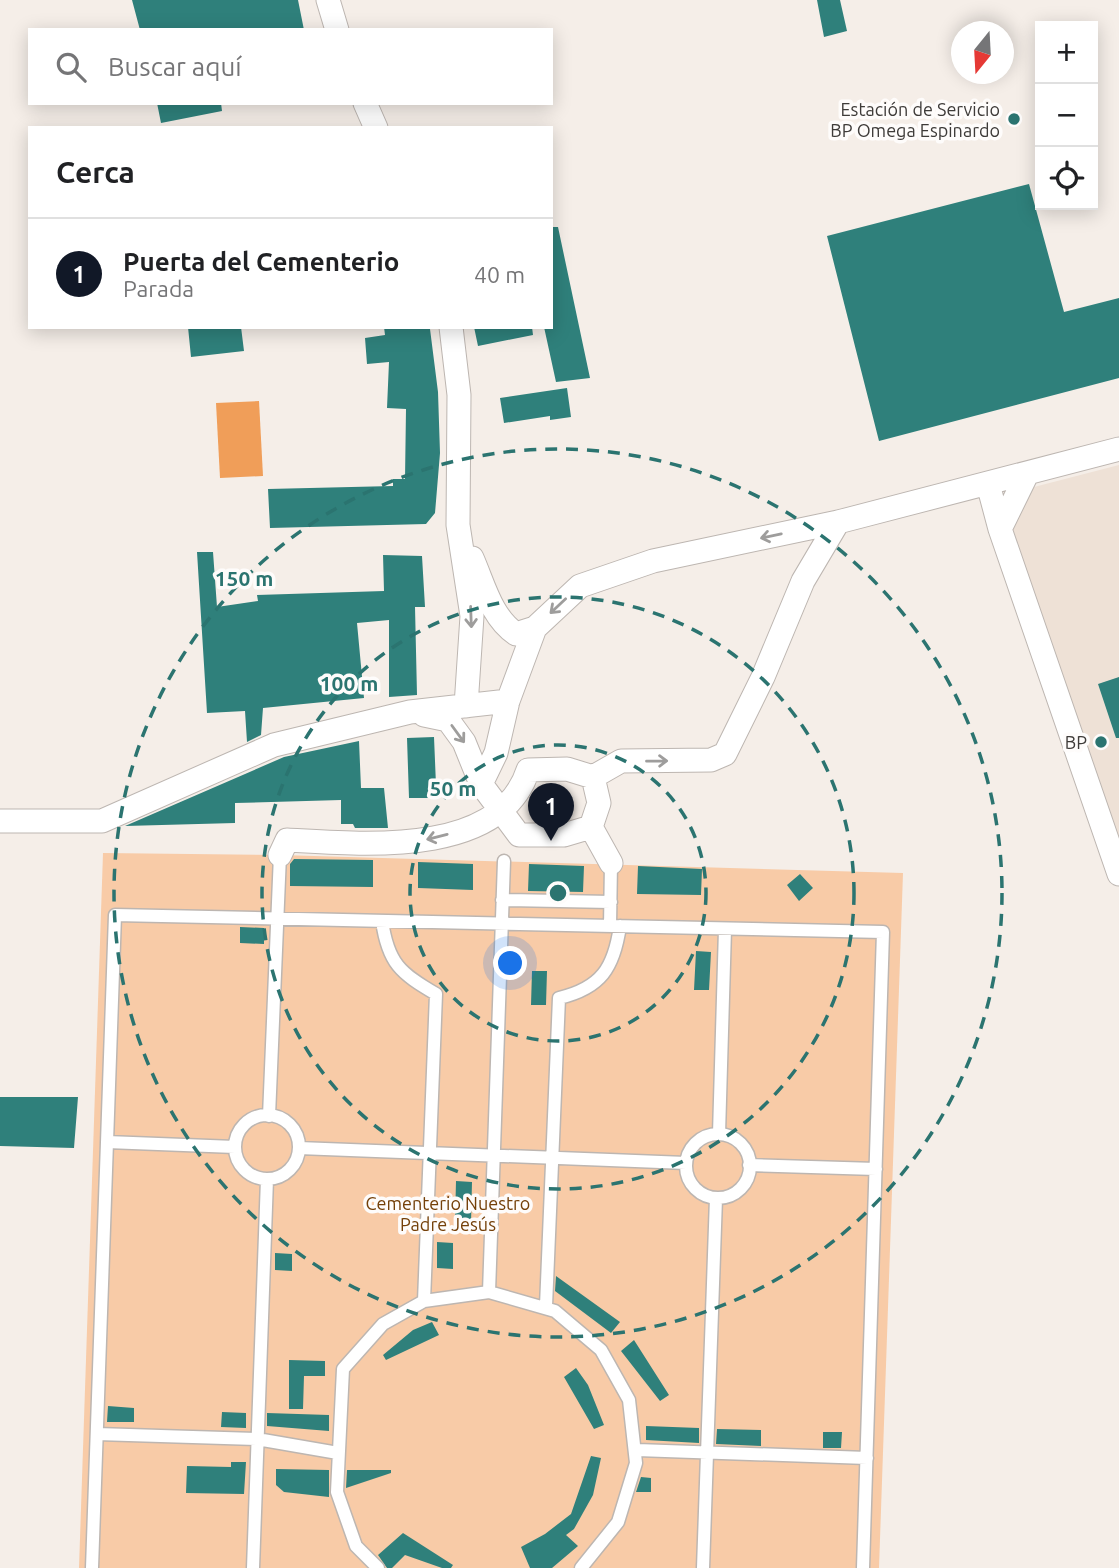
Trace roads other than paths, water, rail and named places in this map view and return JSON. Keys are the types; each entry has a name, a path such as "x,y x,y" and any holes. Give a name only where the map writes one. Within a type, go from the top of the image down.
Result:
{"street":[{"path":"328,0 336,28"},
{"path":"366,105 375,126"},
{"path":"451,329 459,395 458,525 472,615 467,705"},
{"path":"458,525 497,617 516,634 535,628 580,586 653,561 838,522 1119,449"},
{"path":"1000,529 1027,474"},
{"path":"988,484 1000,529 1119,874"},
{"path":"501,734 508,750 528,770 567,769 593,777 621,761 711,760 725,754 763,677 803,581 838,522"},
{"path":"481,784 496,753 508,701 535,628"},
{"path":"0,821 102,821 274,745 410,712 508,701"},
{"path":"410,712 447,720 464,742 481,784 519,835 564,835 591,827"},
{"path":"280,855 287,840 399,844 441,838 501,812 512,803 523,786 528,770"},
{"path":"593,777 599,803 591,827 611,863"}],"lane":[{"path":"269,1116 280,855"},
{"path":"489,1292 504,861"},
{"path":"546,1306 559,998 579,993 598,981 617,951 611,902 611,863"},
{"path":"502,900 611,902"},
{"path":"92,1568 115,915 883,932 863,1568"},
{"path":"382,921 386,949 395,962 414,981 436,994 424,1301"},
{"path":"719,1134 725,929"},
{"path":"259,1116 269,1116 279,1118 293,1130 299,1148 292,1166 276,1178 257,1178 241,1166 235,1147 242,1128 259,1116"},
{"path":"719,1134 728,1136 743,1147 749,1165 748,1175 736,1192 716,1198 706,1195 691,1182 686,1163 688,1153 701,1139 719,1134"},
{"path":"107,1142 235,1147"},
{"path":"299,1148 686,1163"},
{"path":"749,1165 876,1169"},
{"path":"253,1568 267,1179"},
{"path":"703,1568 716,1198"},
{"path":"378,1568 356,1546 337,1492 343,1369 383,1324 424,1301 489,1292 546,1306 601,1350 629,1400 637,1450 618,1522 581,1568"},
{"path":"97,1434 257,1439 338,1453"},
{"path":"637,1450 867,1458"}],"place":[{"name":"Estación de Servicio BP Omega Espinardo","path":"1014,119"},
{"name":"BP","path":"1101,742"},
{"name":"Puerta del Cementerio","path":"551,841"}],"park label":[{"name":"Cementerio Nuestro Padre Jesús","path":"448,1213"}]}
